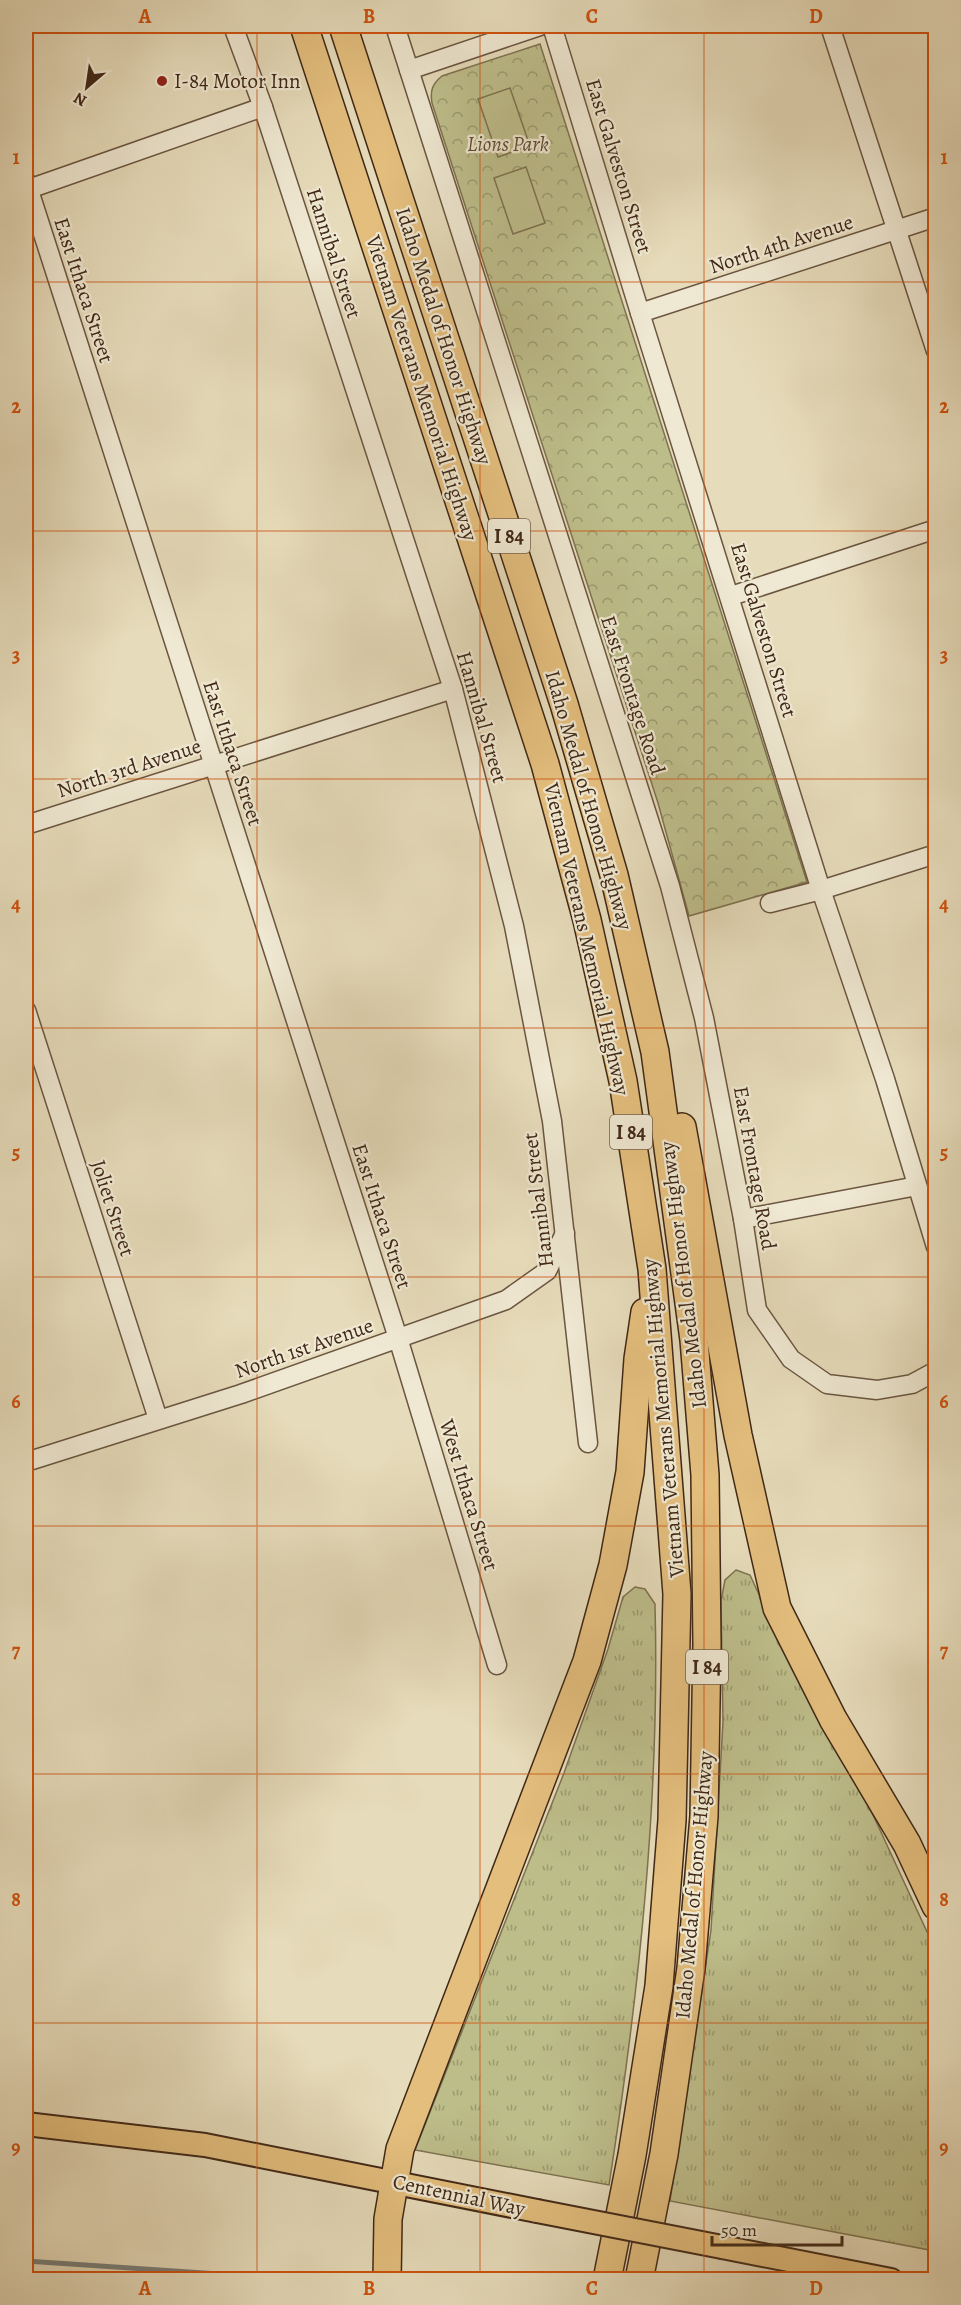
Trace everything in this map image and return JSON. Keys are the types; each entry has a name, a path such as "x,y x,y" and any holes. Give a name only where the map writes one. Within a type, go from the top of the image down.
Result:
{"highway":[{"name":"Vietnam Veterans Memorial Highway","path":"304,26 545,764 587,920 623,1081 652,1269 677,1594 672,1820 659,1986 632,2155 607,2280"},
{"name":"Idaho Medal of Honor Highway","path":"343,26 564,704 614,875 655,1052 694,1340 705,1475 707,1644 704,1816 691,1968 664,2154 639,2280"},
{"path":"655,1052 683,1131 738,1435 777,1608 833,1719 907,1844 936,1906"},
{"path":"387,2280 388,2240 400,2149 587,1661 613,1565 630,1472 638,1359 652,1269"}],"main road":[{"name":"Centennial Way","path":"26,2124 205,2145 891,2280"}],"street":[{"name":"Hannibal Street","path":"234,26 263,107 453,689 514,926 552,1121 588,1443"},
{"name":"East Frontage Road","path":"394,26 670,886 704,1018 743,1219 757,1310 791,1359 827,1384 877,1390 912,1384 936,1371"},
{"path":"409,70 540,26"},
{"name":"East Galveston Street","path":"552,26 821,890 885,1079 936,1247"},
{"path":"830,26 936,351"},
{"path":"26,187 263,107"},
{"name":"East Ithaca Street","path":"26,187 398,1338"},
{"name":"North 4th Avenue","path":"640,313 936,217"},
{"path":"731,596 936,529"},
{"name":"North 3rd Avenue","path":"26,825 453,689"},
{"path":"770,903 821,890 936,854"},
{"name":"Joliet Street","path":"26,1010 158,1419"},
{"path":"743,1219 917,1186"},
{"name":"North 1st Avenue","path":"26,1462 241,1394 506,1300 547,1271 565,1232"},
{"name":"West Ithaca Street","path":"398,1338 497,1665"}],"green space":[{"name":"Lions Park","path":"540,44 807,882 689,916 658,803 432,103 432,88 442,76"},
{"path":"510,88 530,146 498,157 478,99"},
{"path":"526,167 545,223 513,234 494,178"},
{"path":"736,1570 750,1575 775,1629 874,1817 928,1934 936,1967 935,2251 670,2201 711,1930 723,1722 721,1601 725,1580"},
{"path":"635,1587 645,1589 655,1604 656,1677 651,1823 630,2041 609,2185 415,2150 564,1773 608,1649 623,1597"}],"waterway":[{"path":"26,2261 307,2280"}],"place":[{"name":"I-84 Motor Inn","path":"162,81"}]}
